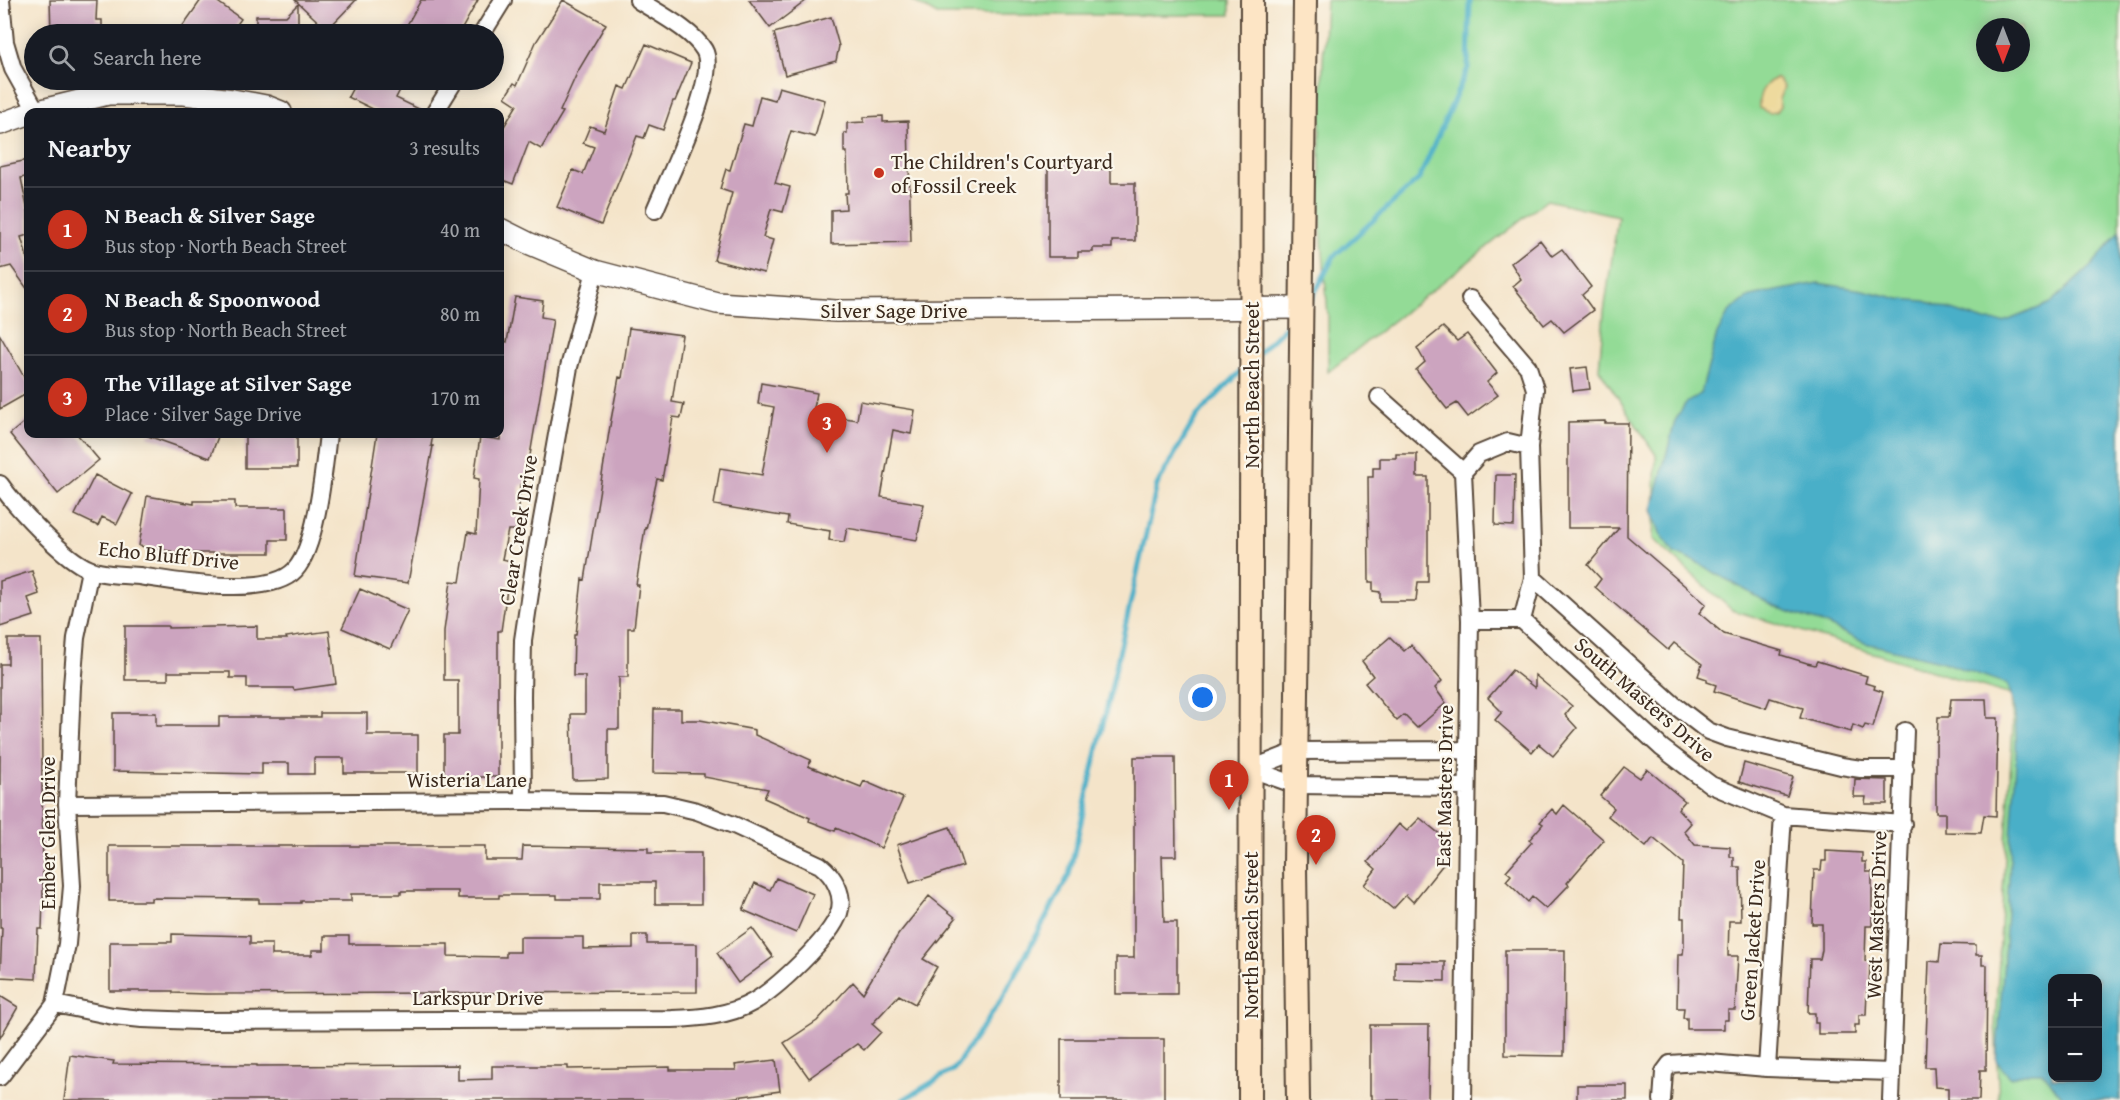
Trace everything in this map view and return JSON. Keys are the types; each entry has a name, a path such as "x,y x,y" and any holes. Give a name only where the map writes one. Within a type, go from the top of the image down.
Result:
{"main road":[{"name":"North Beach Street","path":"1250,1100 1252,0"},
{"path":"1298,1100 1296,785 1305,0"}],"street":[{"path":"1,0 5,42 13,69 31,108"},
{"path":"488,24 503,0"},
{"path":"639,0 686,32 705,51 708,65 703,95 655,210"},
{"path":"438,108 449,90"},
{"path":"53,108 108,94 184,94 271,108"},
{"path":"0,124 24,116"},
{"name":"Silver Sage Drive","path":"504,231 595,271 717,303 836,312 1302,308"},
{"name":"Clear Creek Drive","path":"523,801 523,640 569,367 595,271"},
{"path":"1470,299 1528,367 1535,389 1529,447 1533,578 1522,620 1470,620"},
{"path":"1379,397 1463,472 1479,454 1508,441 1529,447"},
{"name":"Echo Bluff Drive","path":"0,484 67,556 90,570 216,587 254,585 274,581 292,573 301,562 317,514 327,438"},
{"name":"East Masters Drive","path":"1462,1100 1470,620 1463,472"},
{"name":"Ember Glen Drive","path":"0,1077 55,1004 67,944 72,886 67,804 72,686 76,638 90,570"},
{"name":"South Masters Drive","path":"1533,578 1673,704 1708,731 1727,738 1841,766 1861,769 1905,768"},
{"name":"South Masters Drive","path":"1522,620 1662,748 1711,785 1783,815 1903,824"},
{"name":"West Masters Drive","path":"1891,1100 1905,731"},
{"path":"1251,769 1297,751 1467,750"},
{"path":"1251,769 1296,785 1467,788"},
{"name":"Wisteria Lane","path":"67,804 663,802 697,811 736,826 809,859 829,872 840,892"},
{"name":"Green Jacket Drive","path":"1767,1068 1783,815"},
{"name":"Larkspur Drive","path":"55,1004 113,1016 198,1021 698,1018 726,1013 753,1002 797,968 833,925 840,912 840,892"},
{"path":"1662,1100 1664,1072 1670,1064 1698,1062 1767,1068 1892,1072"}],"green space":[{"path":"911,0 1230,0 1230,15 937,15"},
{"path":"1326,0 2120,0 2120,1100 1999,1100 1995,1025 2013,726 2011,695 1732,610 1653,539 1656,455 1599,369 1604,312 1618,216 1547,200 1328,372 1328,316 1320,215 1320,127"}],"sand":[{"path":"1775,78 1784,87 1779,99 1780,107 1776,112 1769,113 1759,108 1759,98 1764,87"}],"water":[{"path":"2120,231 2120,1100 2065,1100 2051,1082 2102,1082 2102,974 2048,974 2048,1078 2043,1073 2022,1073 2011,1078 1996,1061 2016,752 2015,715 2007,684 1940,661 1865,643 1827,625 1773,606 1696,562 1674,553 1660,533 1652,510 1675,421 1685,404 1701,393 1717,334 1729,312 1750,296 1818,283 1900,299 1925,301 1985,321 2004,322 2051,303 2092,265"}],"building":[{"path":"50,0 97,0 96,20 102,20 102,24 51,24"},
{"path":"201,0 215,0 241,19 237,24 184,24"},
{"path":"295,0 356,0 333,24 321,24"},
{"path":"421,0 478,0 465,24 408,24"},
{"path":"563,0 606,24 578,71 560,111 563,112 541,149 529,142 513,184 504,181 504,126 517,105 505,97 514,83 517,85 536,42"},
{"path":"749,0 807,0 770,28"},
{"path":"298,4 298,24 256,24 256,16 286,16"},
{"path":"831,17 839,46 836,61 785,75 774,33"},
{"path":"646,44 691,63 675,101 673,101 663,130 649,125 644,138 637,136 601,225 557,207 573,170 583,174 594,147 583,143 590,126 604,131 619,86 626,89"},
{"path":"779,87 825,100 815,137 791,131 775,183 790,187 783,212 771,209 763,237 773,240 764,273 714,260 732,193 720,189 726,169 730,170 744,124 752,126 760,96 775,100"},
{"path":"352,90 400,90 396,98 417,108 371,108 348,97"},
{"name":"The Children's Courtyard of Fossil Creek","path":"883,116 883,122 908,121 911,242 831,244 831,210 846,209 847,152 844,152 844,133 847,133 847,123 864,122 864,117"},
{"path":"24,161 24,177 21,178 24,193 24,236 21,237 24,247 24,284 11,266 0,269 0,166"},
{"name":"The Children's Courtyard of Fossil Creek","path":"1048,161 1086,161 1086,165 1092,165 1092,169 1111,169 1111,183 1135,183 1135,241 1112,241 1112,248 1093,248 1093,252 1078,252 1078,257 1048,257"},
{"path":"1540,240 1552,256 1562,249 1591,287 1582,295 1593,310 1564,332 1552,319 1544,325 1513,286 1521,279 1511,263"},
{"path":"515,297 543,301 541,317 553,319 525,485 520,485 518,530 508,530 502,559 511,561 501,631 498,631 498,777 444,777 444,735 458,735 458,680 444,680 444,631 451,581 460,582 468,532 476,534 479,479 474,478 480,438 500,440 504,438 504,341 507,342"},
{"path":"1443,327 1457,341 1467,334 1497,373 1487,382 1498,395 1468,417 1457,403 1447,409 1416,370 1425,362 1417,348"},
{"path":"629,328 682,335 672,402 684,404 681,418 673,417 662,480 657,479 645,528 636,585 639,585 634,628 628,628 628,677 619,677 619,729 608,729 608,779 573,780 571,714 585,714 585,676 573,676 574,635 576,635 582,579 585,580 611,420 619,377 622,378"},
{"path":"0,335 24,377 24,395 0,409"},
{"path":"1587,367 1590,389 1573,391 1570,369"},
{"path":"761,383 817,393 813,413 857,420 860,401 915,410 911,434 893,430 881,497 924,504 917,540 847,528 844,542 829,540 830,531 787,524 788,517 714,505 720,468 762,475 774,407 758,404"},
{"path":"1605,421 1605,423 1628,423 1627,536 1706,604 1699,613 1724,634 1782,651 1781,655 1807,663 1815,665 1817,661 1867,676 1865,683 1883,692 1873,727 1865,725 1863,729 1853,725 1851,732 1800,718 1803,708 1770,698 1766,708 1714,691 1716,685 1698,676 1702,664 1674,643 1668,650 1595,587 1601,579 1588,565 1619,528 1568,528 1568,422"},
{"path":"24,422 24,438 80,438 99,460 58,494 10,434"},
{"path":"154,438 218,438 210,458"},
{"path":"245,438 297,438 297,468 245,468"},
{"path":"376,438 432,438 431,446 433,446 408,583 355,576"},
{"path":"1396,454 1417,454 1417,477 1428,477 1428,582 1418,582 1416,601 1380,601 1380,592 1373,591 1373,582 1369,582 1368,477 1373,477 1373,468 1380,468 1380,458 1396,458"},
{"path":"95,475 132,494 117,524 102,517 98,526 75,515"},
{"path":"1496,475 1515,475 1514,526 1495,525"},
{"path":"147,496 194,504 194,501 235,501 235,508 287,508 287,540 270,540 270,553 182,553 139,546"},
{"path":"32,571 39,594 28,598 34,616 0,627 0,581"},
{"path":"360,589 408,610 390,649 342,628"},
{"path":"125,626 168,626 168,628 257,626 257,639 287,639 286,637 329,631 336,684 294,690 293,688 247,688 247,678 230,678 230,672 168,672 168,680 125,680"},
{"path":"1390,637 1404,651 1411,645 1442,681 1435,688 1446,703 1417,728 1404,715 1397,721 1365,683 1373,676 1362,661"},
{"path":"8,639 41,639 43,899 42,929 38,929 36,979 0,977 2,928 0,928 0,664 8,664"},
{"path":"1512,670 1535,688 1535,675 1572,706 1565,715 1577,728 1553,756 1539,744 1532,752 1495,720 1502,712 1488,698"},
{"path":"1951,699 1986,699 1987,718 1998,718 1996,816 1984,815 1981,833 1945,832 1945,813 1936,813 1938,717 1949,717"},
{"path":"654,709 681,709 681,720 700,720 755,730 755,735 811,760 808,766 861,787 864,781 903,798 881,848 836,828 835,831 809,821 810,818 764,798 768,789 704,777 704,774 653,773"},
{"path":"113,713 156,713 156,726 219,726 219,717 320,717 320,713 367,713 367,735 418,735 418,773 344,773 344,758 314,758 314,774 289,774 289,763 262,763 262,774 113,771"},
{"path":"1134,757 1175,757 1176,856 1162,856 1164,922 1177,922 1177,994 1116,994 1116,958 1134,958"},
{"path":"1744,763 1793,777 1787,796 1739,782"},
{"path":"1624,767 1640,778 1647,769 1685,801 1678,809 1691,823 1684,831 1695,845 1730,847 1730,857 1734,857 1734,867 1740,867 1741,921 1729,921 1728,956 1738,956 1735,1010 1728,1010 1728,1020 1724,1020 1724,1029 1687,1029 1687,1018 1683,1018 1684,1008 1677,1008 1678,954 1683,954 1684,945 1684,918 1681,918 1683,863 1653,838 1646,847 1608,816 1614,808 1600,796"},
{"path":"1855,779 1887,780 1887,804 1865,804 1866,797 1854,797"},
{"path":"1564,805 1604,840 1567,883 1569,885 1546,909 1532,897 1528,902 1506,881 1511,875 1506,871 1532,842 1529,840 1543,824 1540,822 1552,809 1557,814"},
{"path":"1420,818 1448,841 1438,856 1445,862 1413,902 1406,895 1393,909 1364,885 1376,869 1368,862 1399,824 1407,831"},
{"path":"950,827 963,866 910,883 897,845"},
{"path":"109,846 485,846 485,860 522,860 523,846 648,848 648,853 701,853 701,904 655,904 655,882 600,882 600,899 557,899 557,895 458,898 458,891 401,891 401,894 351,894 351,901 301,901 301,903 259,903 259,899 151,898 151,901 109,901"},
{"path":"1826,851 1862,853 1862,862 1866,862 1866,872 1872,872 1872,926 1866,926 1865,961 1870,961 1869,991 1867,991 1866,1015 1859,1015 1859,1025 1855,1025 1855,1034 1818,1034 1815,1013 1808,1013 1810,959 1820,959 1822,950 1822,924 1812,924 1814,870 1821,870 1822,861 1826,861"},
{"path":"776,878 813,894 796,933 743,910 755,883 770,890"},
{"path":"929,896 956,918 923,959 937,967 915,1004 899,995 872,1024 881,1032 864,1050 857,1044 809,1078 784,1043 817,1021 853,982 863,993 898,935"},
{"path":"752,928 773,957 738,983 717,953"},
{"path":"172,934 250,936 250,944 272,944 272,955 312,955 312,950 324,950 324,936 349,936 349,944 448,944 448,956 506,957 506,952 520,952 520,937 583,937 583,949 633,948 633,935 647,935 647,944 697,944 697,992 206,994 173,993 173,991 110,991 110,942 172,942"},
{"path":"1941,944 1976,945 1976,955 1982,955 1982,965 1987,965 1986,1070 1980,1070 1979,1100 1948,1100 1948,1088 1935,1087 1934,1067 1925,1067 1929,961 1939,962"},
{"path":"1505,950 1565,950 1564,1056 1505,1055"},
{"path":"1395,961 1445,962 1445,981 1395,980"},
{"path":"0,996 18,1007 0,1038"},
{"path":"1370,1025 1429,1025 1428,1100 1372,1100 1372,1095 1370,1095"},
{"path":"1061,1039 1164,1039 1164,1100 1061,1100"},
{"path":"70,1055 114,1061 113,1064 458,1065 458,1080 492,1079 492,1066 568,1066 568,1069 670,1067 670,1070 736,1070 735,1065 776,1060 780,1091 714,1100 64,1100"},
{"path":"1577,1085 1627,1085 1627,1100 1577,1100"}],"waterway":[{"path":"1310,302 1334,256 1419,179 1468,68 1470,0"},
{"path":"1259,353 1293,319"},
{"path":"903,1100 954,1069 1003,997 1069,875 1157,485 1196,417 1244,368"}],"place":[{"name":"The Children's Courtyard of Fossil Creek","path":"879,173"},
{"name":"The Village at Silver Sage","path":"827,453"},
{"name":"N Beach & Silver Sage","path":"1229,810"},
{"name":"N Beach & Spoonwood","path":"1316,865"}]}
